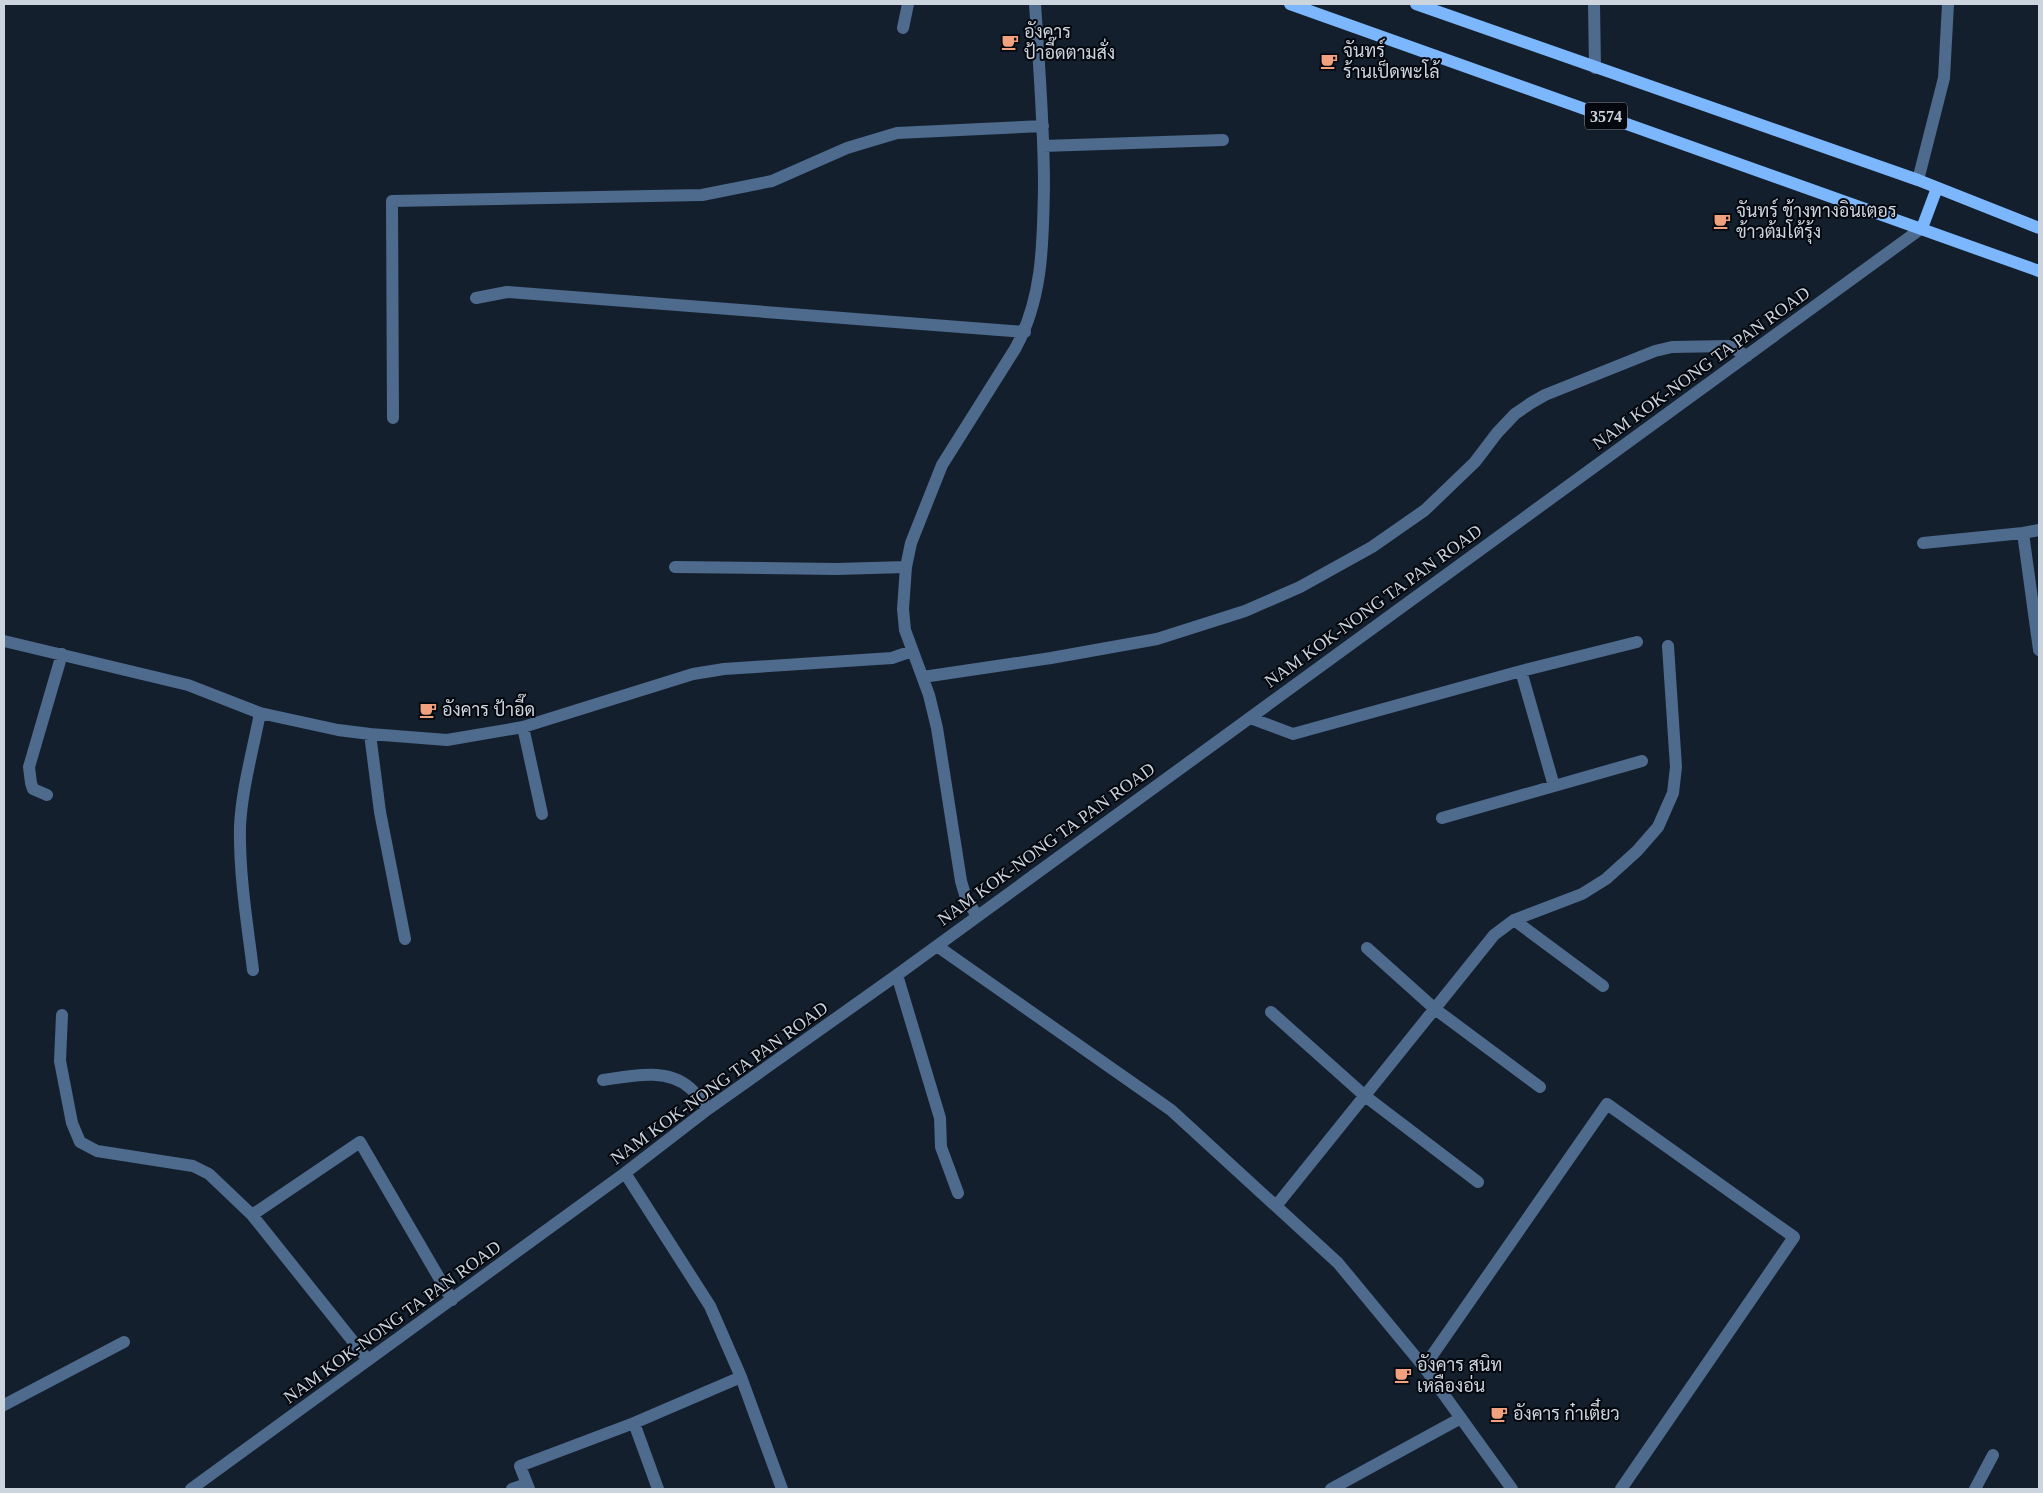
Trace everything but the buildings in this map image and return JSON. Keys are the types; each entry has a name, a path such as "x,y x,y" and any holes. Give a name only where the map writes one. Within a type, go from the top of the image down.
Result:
{"main road":[{"name":"3574","path":"1290,4 2039,271"},
{"name":"3574","path":"1416,4 1918,180 2039,228"},
{"path":"1922,228 1937,188"}],"street":[{"path":"903,28 908,4"},
{"path":"978,916 966,898 961,881 936,728 923,677 905,630 903,609 906,567 911,543 942,465 1025,332 1041,273 1044,232 1044,146 1035,4"},
{"path":"1594,4 1595,68"},
{"path":"1918,180 1944,78 1948,4"},
{"path":"393,418 392,201 702,195 772,181 847,148 897,133 1043,126"},
{"path":"1044,146 1223,140"},
{"name":"NAM KOK-NONG TA PAN ROAD","path":"191,1489 625,1173 708,1109 937,946 1922,228"},
{"path":"476,298 507,292 1025,332"},
{"path":"923,677 1051,658 1157,639 1245,611 1300,587 1372,547 1426,510 1475,462 1497,433 1516,414 1545,395 1664,349 1729,346 1747,356"},
{"path":"1923,543 2039,530"},
{"path":"2023,533 2039,650"},
{"path":"675,567 836,569 906,567"},
{"path":"4,641 188,685 260,713 338,730 446,740 523,727 693,674 724,669 892,658 912,651"},
{"path":"1250,718 1293,734 1521,671 1637,642"},
{"path":"1276,1206 1494,935 1514,920 1582,894 1606,879 1637,851 1658,827 1674,793 1676,767 1668,646"},
{"path":"47,795 34,789 31,782 30,766 62,654"},
{"path":"1521,671 1554,786"},
{"path":"253,970 240,865 240,824 260,713"},
{"path":"523,727 542,814"},
{"path":"370,734 380,812 405,939"},
{"path":"1442,818 1642,761"},
{"path":"1514,920 1603,986"},
{"path":"937,946 1171,1110 1338,1264 1424,1367 1512,1489"},
{"path":"1366,948 1435,1009 1540,1087"},
{"path":"897,975 940,1118 941,1147 958,1193"},
{"path":"1271,1012 1365,1096 1478,1182"},
{"path":"62,1015 60,1061 72,1123 80,1142 98,1151 193,1166 209,1174 252,1215 368,1360"},
{"path":"603,1080 656,1075 676,1080 689,1087 708,1109"},
{"path":"1424,1367 1607,1104 1794,1237 1621,1489"},
{"path":"252,1215 360,1142 452,1300"},
{"path":"625,1173 710,1306 741,1377 782,1489"},
{"path":"4,1405 124,1342"},
{"path":"512,1489 528,1487 520,1466 634,1423 741,1377"},
{"path":"1331,1489 1461,1418"},
{"path":"634,1423 658,1489"},
{"path":"1975,1489 1993,1455"}],"place":[{"name":"อังคาร ป้าอี๊ดตามสั่ง","path":"1010,42"},
{"name":"จันทร์ ร้านเป็ดพะโล้","path":"1329,61"},
{"name":"จันทร์ ข้างทางอินเตอร ข้าวต้มโต้รุ้ง","path":"1722,221"},
{"name":"อังคาร ป้าอี๊ด","path":"428,710"},
{"name":"อังคาร สนิท เหลืองอ่น","path":"1403,1375"},
{"name":"อังคาร ก๋าเตี๋ยว","path":"1499,1414"}]}
